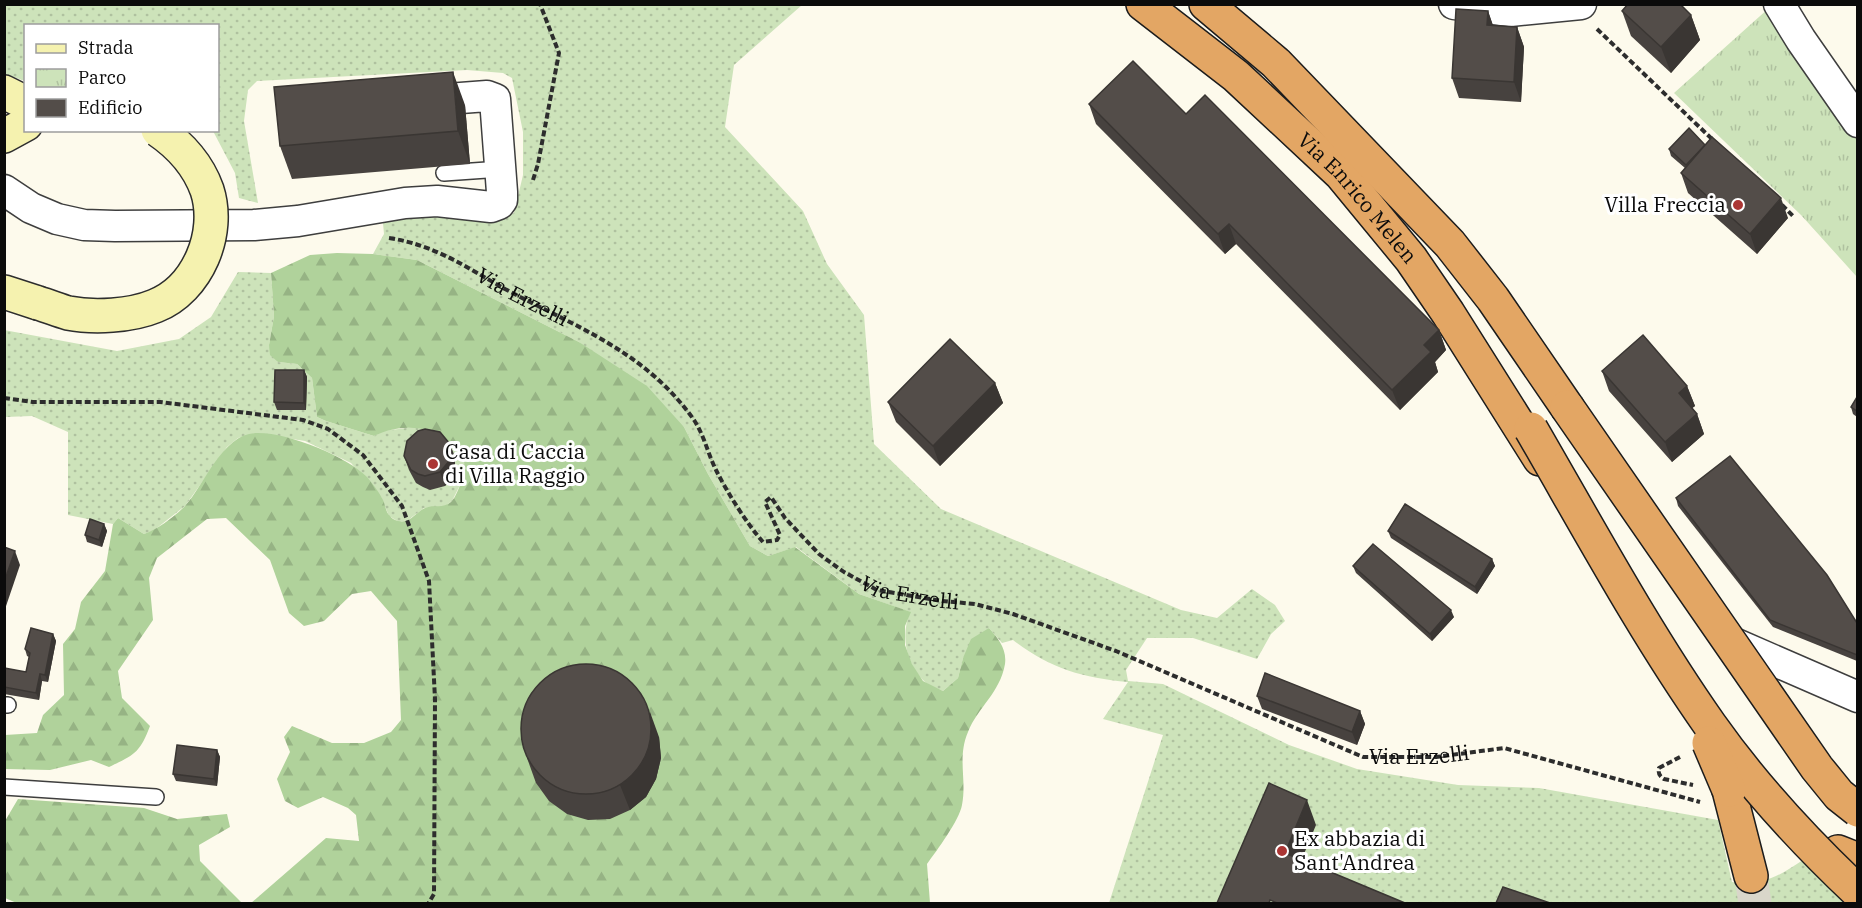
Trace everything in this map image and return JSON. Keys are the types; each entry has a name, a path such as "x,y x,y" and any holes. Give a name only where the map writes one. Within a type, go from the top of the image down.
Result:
{"highway":[{"name":"Via Enrico Melen","path":"1143,4 1236,76 1341,174 1411,259 1525,433 1702,728"},
{"name":"Via Enrico Melen","path":"1206,4 1276,63 1321,111"},
{"path":"1321,111 1450,244 1493,299 1798,741 1839,795 1857,810"},
{"path":"1321,111 1434,278 1524,419 1659,648 1711,726 1761,791 1806,841 1857,892"},
{"path":"1702,728 1718,797 1751,876"},
{"path":"1702,728 1728,762 1758,794 1804,830 1848,856"}],"street":[{"path":"1454,4 1510,11 1587,15"},
{"path":"1779,4 1857,122"},
{"path":"4,92 24,103"},
{"path":"4,190 31,208 57,219 84,225 167,227 254,225 298,221 405,203 445,201 495,206 502,200 495,99 488,96 394,104"},
{"path":"4,136 24,125"},
{"path":"4,292 69,313 92,315 141,310 156,306 173,297 194,273 201,260 210,228 211,208 207,192 192,162 180,147 161,132"},
{"path":"1649,520 1730,641 1857,697"}],"lane":[{"path":"444,173 501,169"},
{"path":"4,787 156,797"}],"path":[{"path":"531,189 538,164 559,53 540,4"},
{"path":"1587,15 1718,144"},
{"path":"1777,201 1794,217"},
{"name":"Via Erzelli","path":"381,238 414,242 465,265 503,288 610,343 647,369 694,420 717,473 751,529 763,542 777,540 780,535 765,502 771,497 796,531 819,554 844,572 877,590 934,600 975,604 1013,614 1116,651 1363,757 1436,757 1504,748 1718,797"},
{"path":"4,398 33,402 160,402 303,420 328,429 363,455 402,506 429,581 435,734 434,894 428,903"}],"green space":[{"path":"5,5 802,5 734,65 725,127 803,211 827,264 864,315 874,444 941,509 1181,610 1217,618 1252,589 1275,605 1285,621 1271,634 1257,659 1193,638 1147,638 1126,670 1128,681 1163,684 1289,745 1357,769 1458,785 1539,788 1718,820 1732,882 1752,883 1769,879 1803,860 1847,903 1109,903 1163,735 1103,719 1128,682 1096,678 1053,665 1013,640 1002,643 989,628 963,658 958,678 943,691 929,685 916,672 908,656 905,638 910,612 859,594 796,547 768,556 750,546 708,474 684,427 579,342 417,260 373,254 384,234 383,223 415,216 500,220 514,213 523,175 523,132 512,78 503,73 467,70 257,81 248,90 244,121 258,203 239,198 235,173 214,132 219,132 219,24 24,24 24,81 5,74"},
{"path":"1769,8 1857,139 1857,277 1801,215 1674,93"},
{"path":"373,254 417,260 579,342 647,386 684,427 708,474 750,546 768,556 795,547 859,594 911,612 905,626 905,645 912,664 923,681 943,691 958,678 971,639 989,628 1003,649 1005,664 999,683 968,732 963,751 963,795 960,812 927,864 930,903 251,903 326,838 359,841 356,815 348,808 323,797 298,808 285,801 277,779 290,752 284,737 292,726 332,743 364,743 391,732 401,720 397,621 371,591 352,594 324,621 304,626 289,613 270,560 226,518 207,519 157,558 149,578 153,620 118,671 122,698 150,726 139,748 130,756 109,767 91,760 50,770 5,769 5,735 37,733 43,715 64,695 63,644 75,629 81,602 105,571 113,524 118,518 144,534 166,522 185,506 215,462 233,442 243,436 268,433 315,446 331,453 367,477 376,488 389,515 398,521 406,521 425,508 448,504 455,497 465,467 458,450 450,443 433,432 423,429 393,429 374,436 317,417 312,378 297,364 278,362 270,355 269,345 274,316 271,273 310,255"},
{"path":"238,272 271,273 274,316 269,345 278,362 297,364 312,378 317,417 374,436 383,431 414,427 442,435 463,454 465,463 461,483 452,501 444,507 424,508 408,520 399,522 389,516 381,497 351,463 305,441 256,433 238,438 227,447 185,506 153,531 144,534 118,518 113,524 68,515 68,432 32,416 5,417 4,330 117,351 179,339 211,317"},
{"path":"18,799 144,808 177,819 227,814 230,827 199,845 200,861 242,903 19,904 5,898 5,821"}],"building":[{"path":"1628,4 1680,4 1691,15 1661,47 1622,11"},
{"path":"1456,9 1488,11 1487,25 1517,27 1514,82 1452,78"},
{"path":"1133,61 1186,114 1205,95 1439,330 1424,345 1431,352 1392,390 1229,224 1218,234 1089,104"},
{"path":"453,72 458,131 280,146 274,87"},
{"path":"1689,128 1705,145 1686,165 1669,149"},
{"name":"Villa Freccia","path":"1712,137 1781,198 1750,234 1681,173"},
{"path":"1643,335 1687,386 1679,393 1697,414 1665,442 1602,371"},
{"path":"950,339 995,383 933,446 888,402"},
{"path":"275,370 304,370 304,403 274,402"},
{"path":"1857,397 1857,411 1851,407"},
{"name":"Casa di Caccia di Villa Raggio","path":"425,429 440,432 450,444 450,460 440,472 425,476 411,470 404,456 407,441 418,431"},
{"path":"1730,456 1827,575 1857,623 1857,655 1770,620 1676,498"},
{"path":"1405,504 1492,559 1475,587 1388,531"},
{"path":"90,519 104,524 99,540 85,535"},
{"path":"1373,544 1451,610 1430,634 1353,566"},
{"path":"4,547 15,551 4,582"},
{"path":"31,628 53,634 45,675 40,674 36,693 4,687 4,668 26,672 30,653 25,649"},
{"path":"586,664 611,669 632,683 646,704 651,729 646,754 632,775 611,789 586,794 561,789 540,775 526,754 521,729 526,704 540,683 561,669"},
{"path":"1265,673 1360,711 1352,732 1257,696"},
{"path":"177,745 217,750 214,779 173,774"},
{"path":"1269,783 1307,800 1285,853 1405,903 1277,903 1270,900 1269,903 1217,903"},
{"path":"1503,887 1550,903 1496,903"}],"tunnel":[{"path":"1751,876 1755,904"}],"place":[{"name":"Villa Freccia","path":"1738,205"},
{"name":"Casa di Caccia di Villa Raggio","path":"433,464"},
{"name":"Ex abbazia di Sant'Andrea","path":"1282,851"}]}
